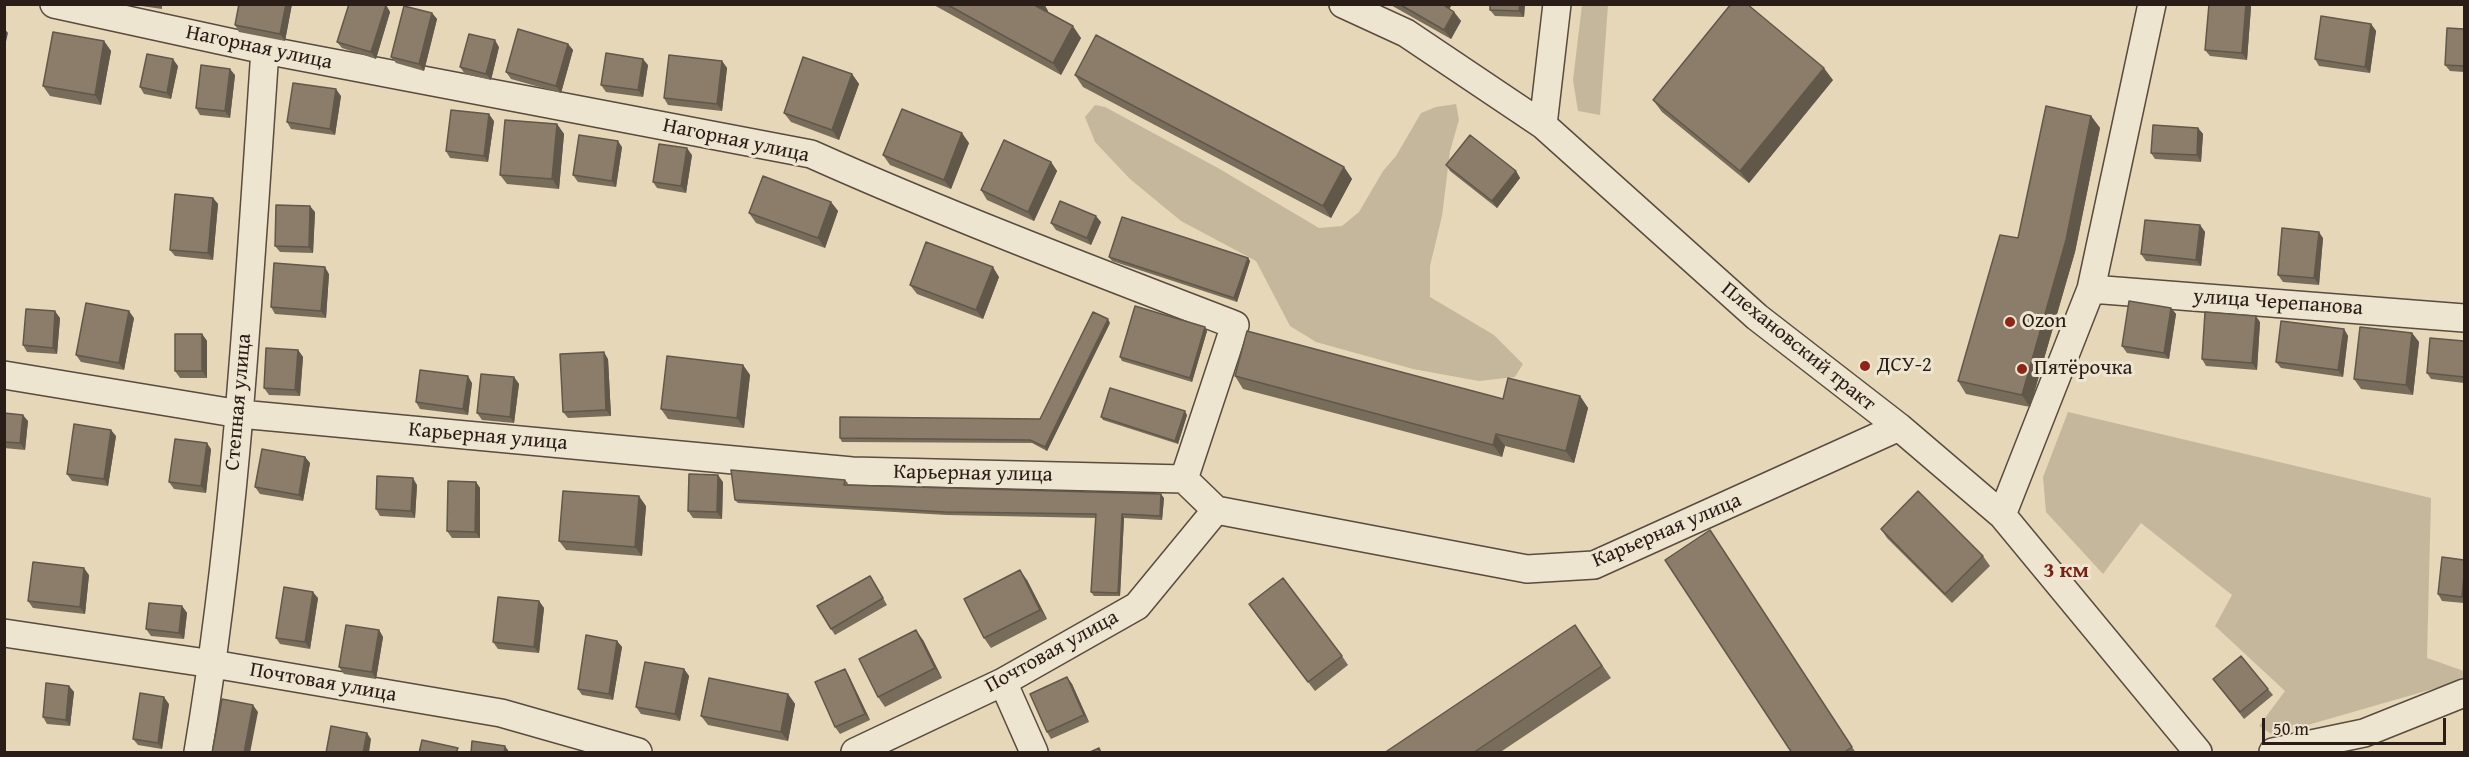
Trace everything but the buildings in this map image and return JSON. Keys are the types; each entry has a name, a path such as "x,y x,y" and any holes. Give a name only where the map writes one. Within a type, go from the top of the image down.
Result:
{"street":[{"name":"Нагорная улица","path":"54,4 265,50 811,154 872,182 1234,325 1184,479"},
{"name":"Плехановский тракт","path":"1343,4 1406,33 1543,125 1757,317 1899,427 2002,514 2198,753"},
{"path":"1543,125 1557,4"},
{"path":"2002,514 2091,289 2152,4"},
{"name":"Степная улица","path":"198,753 213,664 240,414 265,50"},
{"name":"улица Черепанова","path":"2091,289 2464,318"},
{"name":"Карьерная улица","path":"4,375 240,414 852,471 1184,479"},
{"name":"Карьерная улица","path":"1216,510 1527,569 1594,565 1899,427"},
{"path":"1184,479 1216,510"},
{"name":"Почтовая улица","path":"855,753 1003,682 1137,606 1216,510"},
{"name":"Почтовая улица","path":"4,633 213,664 501,713 638,753"},
{"path":"1003,682 1034,753"},
{"path":"2273,753 2364,733 2464,693"}],"shaded area":[{"path":"1582,5 1608,5 1600,115 1578,111 1573,80"},
{"path":"1456,104 1459,120 1450,151 1442,216 1430,266 1430,297 1494,335 1523,364 1515,377 1479,381 1413,369 1316,342 1290,326 1256,261 1181,221 1130,179 1095,142 1085,117 1095,105 1105,107 1218,168 1319,228 1342,226 1359,212 1421,113 1436,107"},
{"path":"2068,412 2431,498 2427,658 2464,671 2464,680 2273,735 2259,726 2285,691 2215,626 2232,595 2141,523 2103,574 2046,512 2043,477"}],"place":[{"name":"Ozon","path":"2010,322"},
{"name":"ДСУ-2","path":"1865,366"},
{"name":"Пятёрочка","path":"2022,369"}],"district":[{"name":"3 км","path":"2066,571"}]}
